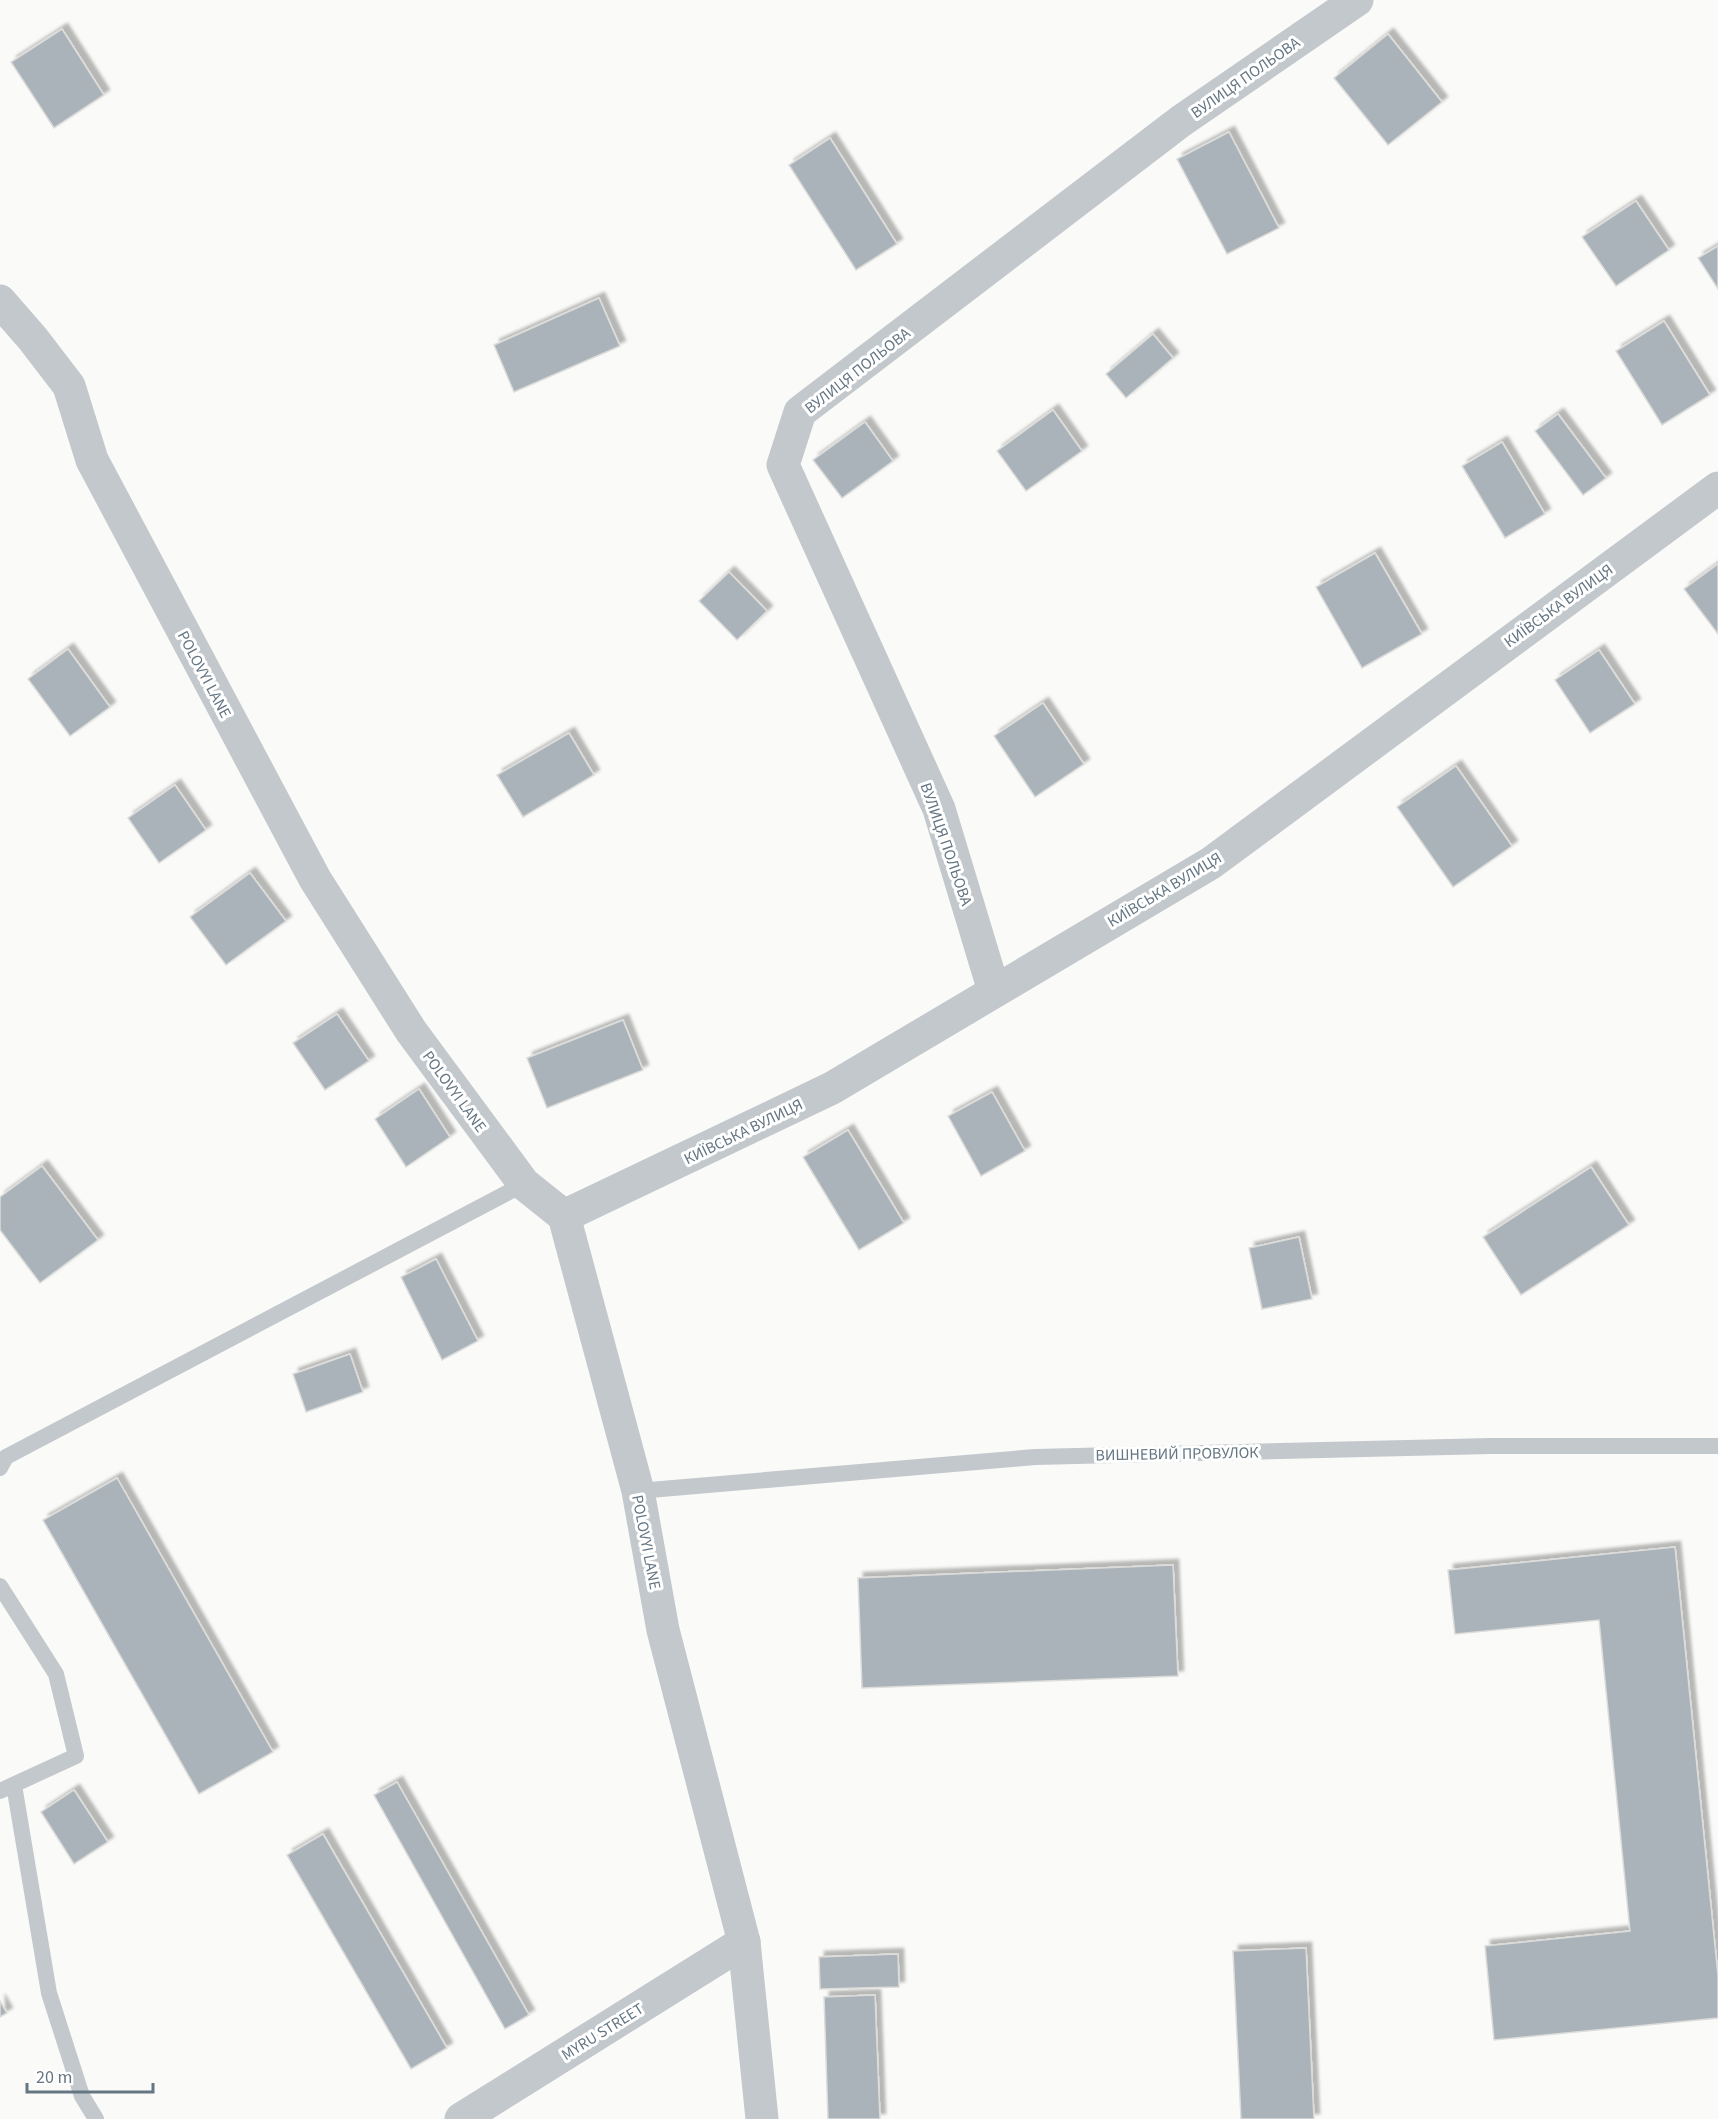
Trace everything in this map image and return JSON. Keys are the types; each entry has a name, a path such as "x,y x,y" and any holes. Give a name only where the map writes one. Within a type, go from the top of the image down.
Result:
{"street":[{"name":"ВУЛИЦЯ ПОЛЬОВА","path":"994,991 939,809 783,465 800,412 1181,121 1357,0"},
{"name":"POLOVYI LANE","path":"0,301 69,386 92,460 315,879 411,1031 524,1184 564,1216 638,1491 663,1630 744,1942 762,2119"},
{"name":"КИЇВСЬКА ВУЛИЦЯ","path":"564,1216 832,1088 1210,863 1718,488"},
{"name":"MYRU STREET","path":"460,2119 744,1942"}],"lane":[{"path":"0,1468 6,1457 524,1184"},
{"name":"ВИШНЕВИЙ ПРОВУЛОК","path":"638,1491 1035,1457 1491,1446 1718,1446"},
{"path":"0,1586 56,1674 76,1756 7,1788 49,1993 82,2096 96,2119"}],"building":[{"path":"62,29 104,95 54,128 11,62"},
{"path":"1388,34 1442,102 1388,145 1334,78"},
{"path":"1229,132 1279,228 1227,254 1177,159"},
{"path":"830,138 897,244 856,270 789,165"},
{"path":"1636,201 1669,250 1616,286 1582,237"},
{"path":"1718,246 1718,289 1698,258"},
{"path":"599,298 620,346 514,392 494,345"},
{"path":"1664,321 1710,395 1662,425 1616,351"},
{"path":"1153,334 1173,358 1126,398 1106,374"},
{"path":"1053,410 1082,451 1026,491 997,451"},
{"path":"1558,414 1606,478 1583,495 1535,431"},
{"path":"865,422 893,461 842,498 813,460"},
{"path":"1502,442 1545,514 1505,538 1462,466"},
{"path":"1375,553 1422,634 1362,668 1316,587"},
{"path":"1718,564 1718,634 1684,589"},
{"path":"729,572 767,611 737,640 699,601"},
{"path":"68,649 110,707 70,736 28,679"},
{"path":"1599,650 1635,704 1590,733 1555,680"},
{"path":"1043,703 1084,764 1035,797 994,736"},
{"path":"569,733 594,775 523,817 497,775"},
{"path":"1456,766 1512,846 1453,887 1397,807"},
{"path":"175,785 206,830 159,863 128,818"},
{"path":"250,873 286,921 226,965 190,917"},
{"path":"337,1014 369,1061 325,1090 293,1043"},
{"path":"623,1020 643,1070 547,1108 527,1058"},
{"path":"419,1089 450,1137 406,1167 375,1119"},
{"path":"992,1092 1025,1151 981,1176 948,1116"},
{"path":"848,1130 904,1223 859,1250 803,1157"},
{"path":"42,1166 98,1240 40,1283 0,1230 0,1197"},
{"path":"1591,1167 1629,1225 1521,1295 1483,1237"},
{"path":"1299,1237 1312,1299 1262,1309 1249,1248"},
{"path":"436,1259 478,1341 442,1360 401,1277"},
{"path":"350,1354 363,1392 306,1412 293,1374"},
{"path":"117,1478 273,1752 199,1794 43,1520"},
{"path":"1675,1547 1718,1976 1718,2018 1494,2040 1485,1946 1630,1931 1599,1620 1455,1634 1448,1570"},
{"path":"1173,1565 1178,1676 862,1688 858,1578"},
{"path":"397,1782 529,2015 505,2029 374,1795"},
{"path":"74,1790 108,1842 74,1864 41,1812"},
{"path":"323,1834 447,2048 411,2069 287,1855"},
{"path":"1306,1948 1314,2119 1241,2119 1233,1951"},
{"path":"898,1954 899,1987 820,1989 819,1957"},
{"path":"875,1995 880,2119 828,2119 824,1997"},
{"path":"0,2001 7,2013 0,2017"}]}
